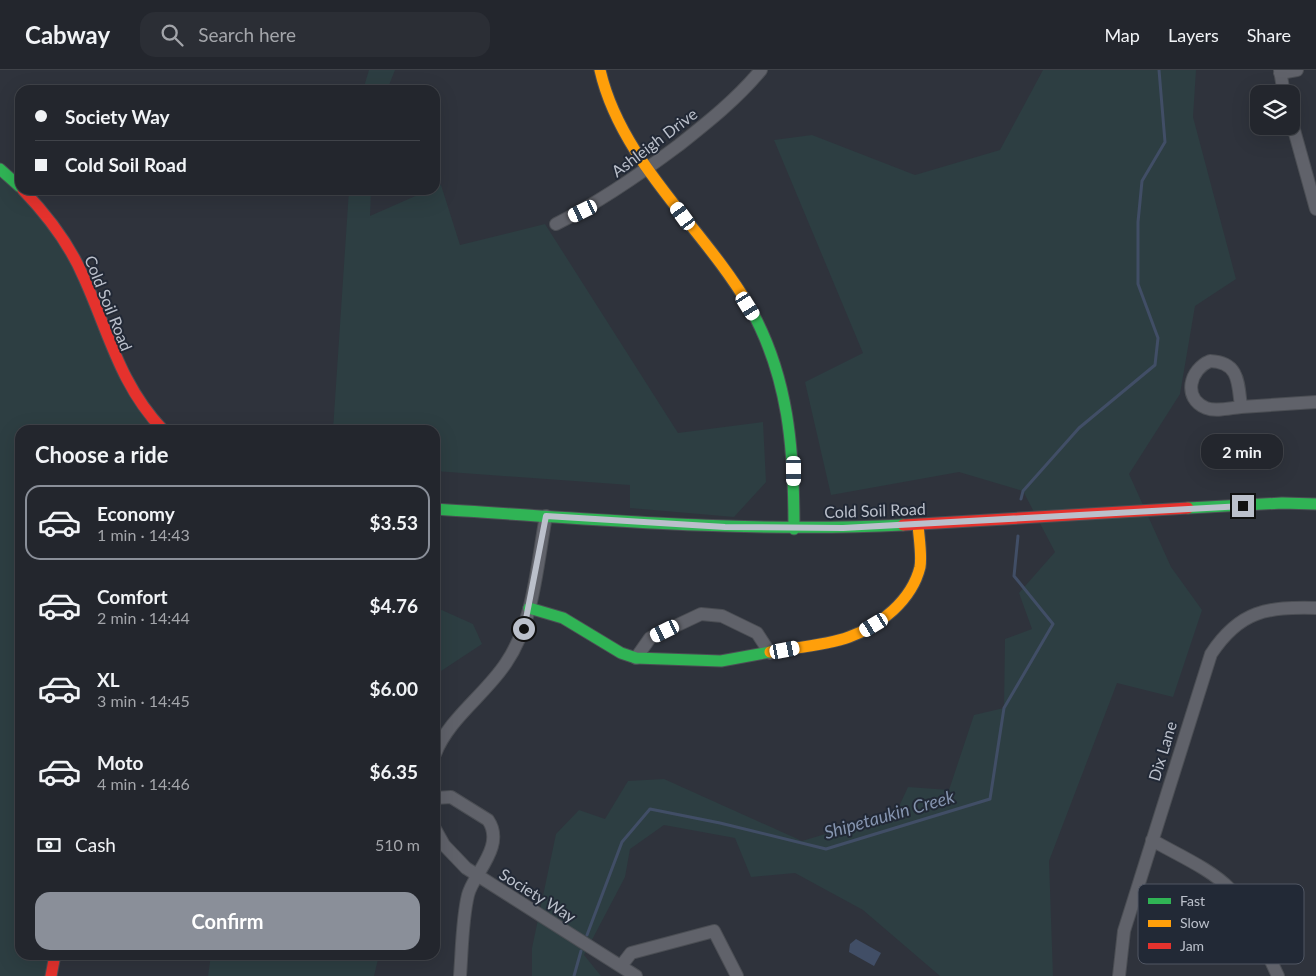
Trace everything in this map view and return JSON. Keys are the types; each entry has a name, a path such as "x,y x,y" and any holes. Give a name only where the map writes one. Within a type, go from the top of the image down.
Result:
{"street":[{"path":"600,70 615,116 648,168 741,295 767,343 777,368 790,422 793,449 794,529"},
{"name":"Ashleigh Drive","path":"556,224 610,195 648,168 707,123 761,70"},
{"path":"1282,85 1280,71 1297,70"},
{"path":"1295,135 1316,209"},
{"path":"0,169 15,182"},
{"name":"Cold Soil Road","path":"27,195 49,219 72,254 90,292 115,362 137,399 156,425"},
{"path":"1241,407 1238,378 1227,365 1210,361 1196,370 1190,384 1192,392 1201,405 1209,409 1241,407 1316,402"},
{"name":"Cold Soil Road","path":"440,509 794,529 918,525 1282,503 1316,504"},
{"path":"440,745 446,734 506,664 524,629 546,516"},
{"path":"528,608 563,618 621,653 636,658 722,661 848,638 862,633 903,601 916,580 921,554 918,525"},
{"name":"Dix Lane","path":"1138,884 1205,668 1219,643 1240,622 1266,610 1282,607 1316,608"},
{"path":"636,658 650,638 694,616 707,614 722,616 757,633 770,653"},
{"path":"440,798 451,797 488,820 492,825 493,832 488,861 468,893 460,976"},
{"name":"Society Way","path":"440,837 454,858 478,877 636,976"},
{"path":"1152,840 1218,878 1225,884"},
{"name":"Dix Lane","path":"1119,976 1124,931 1138,886"},
{"path":"621,966 631,953 714,931 737,976"},
{"path":"51,976 54,960"},
{"path":"1272,964 1278,976"}],"shaded area":[{"path":"369,70 395,70 389,85 364,85"},
{"path":"1043,70 1196,70 1193,117 1236,279 1195,306 1180,394 1129,474 1171,567 1202,610 1173,697 1117,683 1049,861 1053,976 940,976 863,910 795,873 751,877 735,838 664,825 630,849 625,877 584,955 601,976 532,976 532,948 556,834 579,810 605,819 628,781 664,779 802,841 896,813 908,787 949,790 974,715 1004,708 1005,639 1032,629 1019,593 1055,552 1023,491 959,472 831,495 805,382 863,353 774,140 812,135 915,175 1000,150"},
{"path":"0,169 15,184 15,195 25,195 49,219 152,425 15,425 15,960 53,960 50,976 0,976"},
{"path":"440,185 460,245 545,224 678,433 763,422 766,482 734,517 630,508 630,485 440,471 440,425 333,425 349,195 371,195 370,216 418,195 440,195"},
{"path":"440,609 473,624 482,644 440,672"},
{"path":"210,960 378,960 374,976 208,976"}],"water":[{"path":"856,939 881,953 874,966 849,952 850,944"}],"waterway":[{"name":"Shipetaukin Creek","path":"1021,499 1023,491 1079,428 1155,365 1158,338 1138,284 1138,222 1142,181 1165,142 1159,70"},
{"name":"Shipetaukin Creek","path":"587,935 622,842 650,809 720,823 826,849 990,799 1004,708 1053,624 1014,576 1018,536"},
{"name":"Shipetaukin Creek","path":"574,976 581,951"}],"traffic: fast":[{"path":"0,169 15,182"},
{"path":"749,306 773,359 781,386 793,471 794,529"},
{"path":"1188,508 1282,503 1316,504"},
{"path":"440,509 610,521 728,526 844,527 903,525"},
{"path":"529,608 563,618 621,653 636,658 721,661 770,652"}],"traffic: slow":[{"path":"600,70 611,103 626,135 644,164 730,277 749,306"},
{"path":"770,652 841,640 861,632 883,619 902,601 916,579 920,567 921,552 918,525"}],"traffic: jam":[{"path":"28,195 50,221 72,254 126,377 148,413 159,425"},
{"path":"903,525 1188,508"},
{"path":"51,976 54,960"}],"route":[{"path":"524,629 546,516 725,527 794,529 918,525 1243,506"}]}
